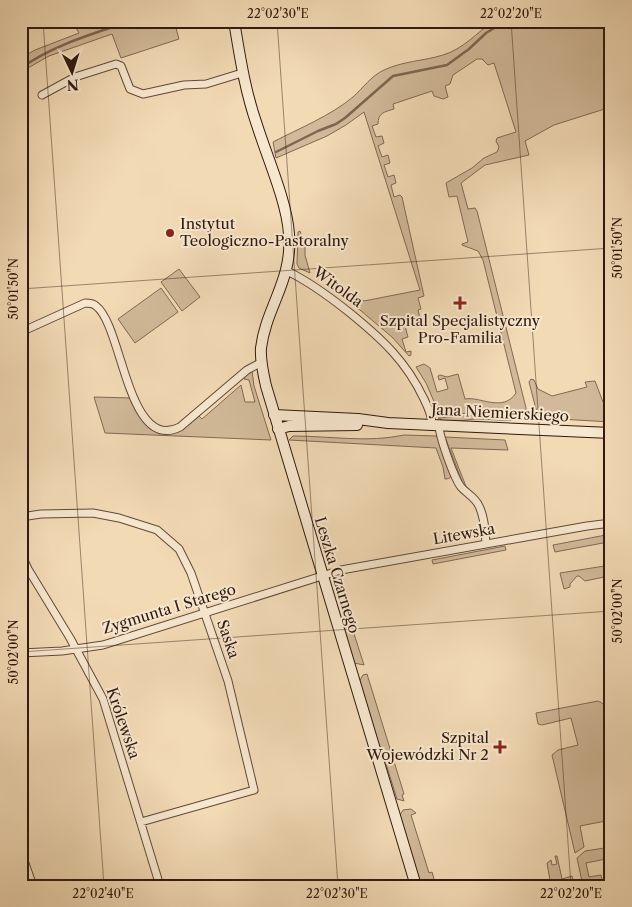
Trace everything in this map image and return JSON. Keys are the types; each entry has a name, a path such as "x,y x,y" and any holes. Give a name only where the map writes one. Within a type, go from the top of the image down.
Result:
{"street":[{"path":"234,21 242,73 256,124 286,216 290,250 287,271"},
{"path":"42,95 75,76 116,64 121,66 130,89 136,93 143,94 184,85 206,84 242,73"},
{"name":"Leszka Czarnego","path":"287,271 265,332 261,349 262,362 278,429 416,886"},
{"name":"Witolda","path":"287,271 324,292 386,344 404,365 418,386 428,407 461,486 473,497 479,506 484,523 486,544"},
{"path":"21,332 85,303 91,303 96,306 100,310 110,332 136,402 152,426 167,431 180,428 247,370 262,362"},
{"name":"Jana Niemierskiego","path":"274,415 358,419 388,423"},
{"name":"Jana Niemierskiego","path":"278,429 289,426 388,423 611,433"},
{"name":"Saska","path":"21,517 93,513 121,518 156,530 179,549 186,560 231,690 254,790 141,822"},
{"name":"Litewska","path":"322,576 341,570 611,523"},
{"name":"Królewska","path":"21,554 103,699 160,886"},
{"name":"Zygmunta I Starego","path":"21,653 76,649 116,641 322,576"},
{"path":"21,852 33,886"}],"shaded area":[{"path":"72,21 99,21 104,25 115,21 174,21 179,39 121,58 112,34 49,56 21,72 21,58 35,50 79,33"},
{"path":"493,21 507,24 538,24 549,21 611,21 611,107 554,125 525,141 529,155 485,165 461,183 468,209 475,208 477,211 526,411 520,414 475,412 441,414 416,367 424,364 430,368 437,392 448,389 445,378 439,380 438,376 447,377 458,374 465,399 498,403 511,399 516,393 483,260 478,251 462,245 468,242 457,196 449,197 446,183 472,168 484,158 497,152 499,147 496,141 497,138 516,132 494,63 488,65 482,59 477,59 453,75 450,84 445,86 448,97 443,99 434,96 432,91 393,104 394,109 382,114 379,117 378,124 372,126 376,137 382,136 384,143 378,146 382,157 388,155 390,163 384,165 388,177 394,175 396,183 391,185 394,197 400,195 402,197 424,296 418,298 421,309 418,310 421,322 405,326 408,337 402,339 406,352 411,351 409,356 392,337 354,305 359,297 364,301 420,290 364,112 327,136 276,158 273,142 335,110 353,97 379,73 391,67 450,52 463,45"},
{"path":"300,231 310,273 299,268 297,264 298,232"},
{"path":"179,269 200,297 182,311 161,282"},
{"path":"161,288 178,312 135,343 118,319"},
{"path":"252,371 254,386 271,440 105,433 94,397 131,398 141,418 150,428 163,434 170,433 182,428 199,416 202,419 241,385 245,402 255,402 249,380 244,379"},
{"path":"531,379 534,380 538,389 552,396 587,387 585,382 595,381 603,402 611,406 611,422 542,418 539,412 537,413 529,382"},
{"path":"477,415 515,416 519,419 475,419 453,422 438,418"},
{"path":"404,435 437,436 453,472 451,477 445,479 436,448 289,440 293,436 376,439"},
{"path":"445,437 505,440 508,450 451,448 467,489 463,484"},
{"path":"606,535 607,540 603,543 555,552 553,545"},
{"path":"505,546 506,550 433,564 432,560"},
{"path":"611,565 611,574 609,576 585,581 577,576 570,584 570,587 564,589 560,573"},
{"path":"349,618 364,665 354,663 342,624"},
{"path":"367,674 404,794 402,795 404,801 397,799 386,764 383,764 359,682 363,675"},
{"path":"598,701 606,707 611,723 604,726 609,748 611,748 611,820 580,826 584,847 575,853 552,755 558,750 578,745 571,718 542,725 538,724 536,713"},
{"path":"411,809 416,813 411,815 429,873 432,872 436,886 420,886 400,815 403,810"},
{"path":"611,847 611,858 586,863 589,877 601,875 603,886 583,886 577,858 585,851"},
{"path":"555,856 557,856 562,879 572,876 574,886 551,886 547,863 551,860 552,865 557,864"}],"waterway":[{"path":"21,68 60,46 130,21"},
{"path":"276,152 336,124 393,76 447,65 469,49 486,33 506,21"},
{"path":"517,21 527,21"}],"place":[{"name":"Instytut Teologiczno-Pastoralny","path":"170,233"},
{"name":"Szpital Specjalistyczny Pro-Familia","path":"460,303"},
{"name":"Szpital Wojewódzki Nr 2","path":"500,747"}]}
